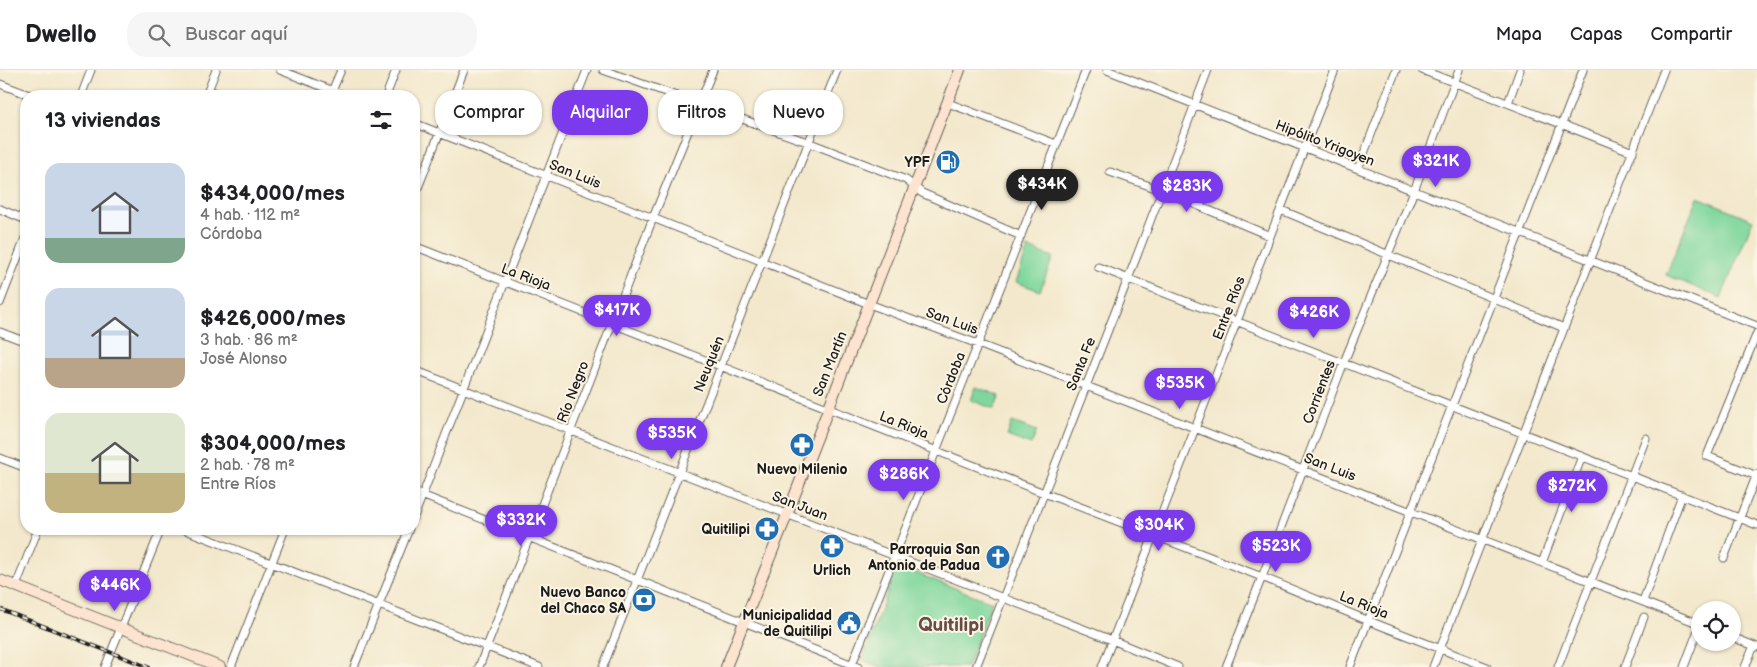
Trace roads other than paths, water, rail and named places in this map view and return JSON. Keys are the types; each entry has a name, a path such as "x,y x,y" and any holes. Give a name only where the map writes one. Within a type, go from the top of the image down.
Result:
{"street":[{"path":"83,90 91,70"},
{"path":"208,90 216,70"},
{"path":"280,70 322,90"},
{"path":"333,90 341,70"},
{"path":"388,90 396,70"},
{"path":"456,90 464,70"},
{"path":"420,502 587,70"},
{"path":"602,70 660,90"},
{"name":"Río Negro","path":"706,90 713,70"},
{"name":"Neuquén","path":"603,667 838,70"},
{"name":"Córdoba","path":"853,666 935,451 1086,70"},
{"name":"Hipólito Yrigoyen","path":"1107,70 1757,326"},
{"name":"Santa Fe","path":"976,667 1208,70"},
{"name":"Entre Ríos","path":"1102,667 1335,70"},
{"path":"1358,169 1396,70"},
{"path":"1422,70 1633,152"},
{"name":"Corrientes","path":"1226,667 1344,362 1414,190 1459,70"},
{"path":"1508,103 1520,70"},
{"path":"1350,667 1583,70"},
{"path":"1432,667 1664,70"},
{"name":"San Martín","path":"726,667 948,103 957,71"},
{"path":"0,84 20,92"},
{"path":"948,103 1056,144"},
{"path":"744,119 906,180 922,193 1021,236"},
{"name":"San Luis","path":"420,126 435,132"},
{"path":"420,182 437,135"},
{"name":"San Luis","path":"443,135 869,304 978,344 1411,511 1691,621"},
{"name":"Río Negro","path":"479,667 653,218 688,135"},
{"path":"1110,172 1161,190 1270,236"},
{"path":"0,209 20,217"},
{"path":"1281,210 1564,328"},
{"name":"La Rioja","path":"420,248 935,451 1262,577 1487,667"},
{"path":"0,303 20,251"},
{"path":"1098,267 1757,525"},
{"path":"0,332 20,340"},
{"path":"1724,558 1757,475 1707,456 1757,333"},
{"name":"San Juan","path":"420,372 1178,667"},
{"path":"1558,667 1646,438"},
{"path":"1542,563 1582,456"},
{"path":"0,458 20,466"},
{"path":"420,494 853,666"},
{"path":"1643,602 1682,495"},
{"path":"16,586 36,535"},
{"path":"105,667 159,535"},
{"path":"199,535 539,667"},
{"path":"231,667 283,535"},
{"path":"354,667 407,535"},
{"path":"0,580 220,667"},
{"path":"1625,667 1644,617"},
{"path":"1741,641 1755,646 1745,667"},
{"path":"1684,667 1691,649"}],"railway":[{"path":"0,609 148,667"}],"place":[{"name":"YPF","path":"948,162"},
{"name":"Nuevo Milenio","path":"802,445"},
{"name":"Quitilipi","path":"767,529"},
{"name":"Urlich","path":"832,546"},
{"name":"Parroquia San Antonio de Padua","path":"998,557"},
{"name":"Nuevo Banco del Chaco SA","path":"644,600"},
{"name":"Municipalidad de Quitilipi","path":"849,623"}],"district":[{"name":"Quitilipi","path":"951,625"}]}
